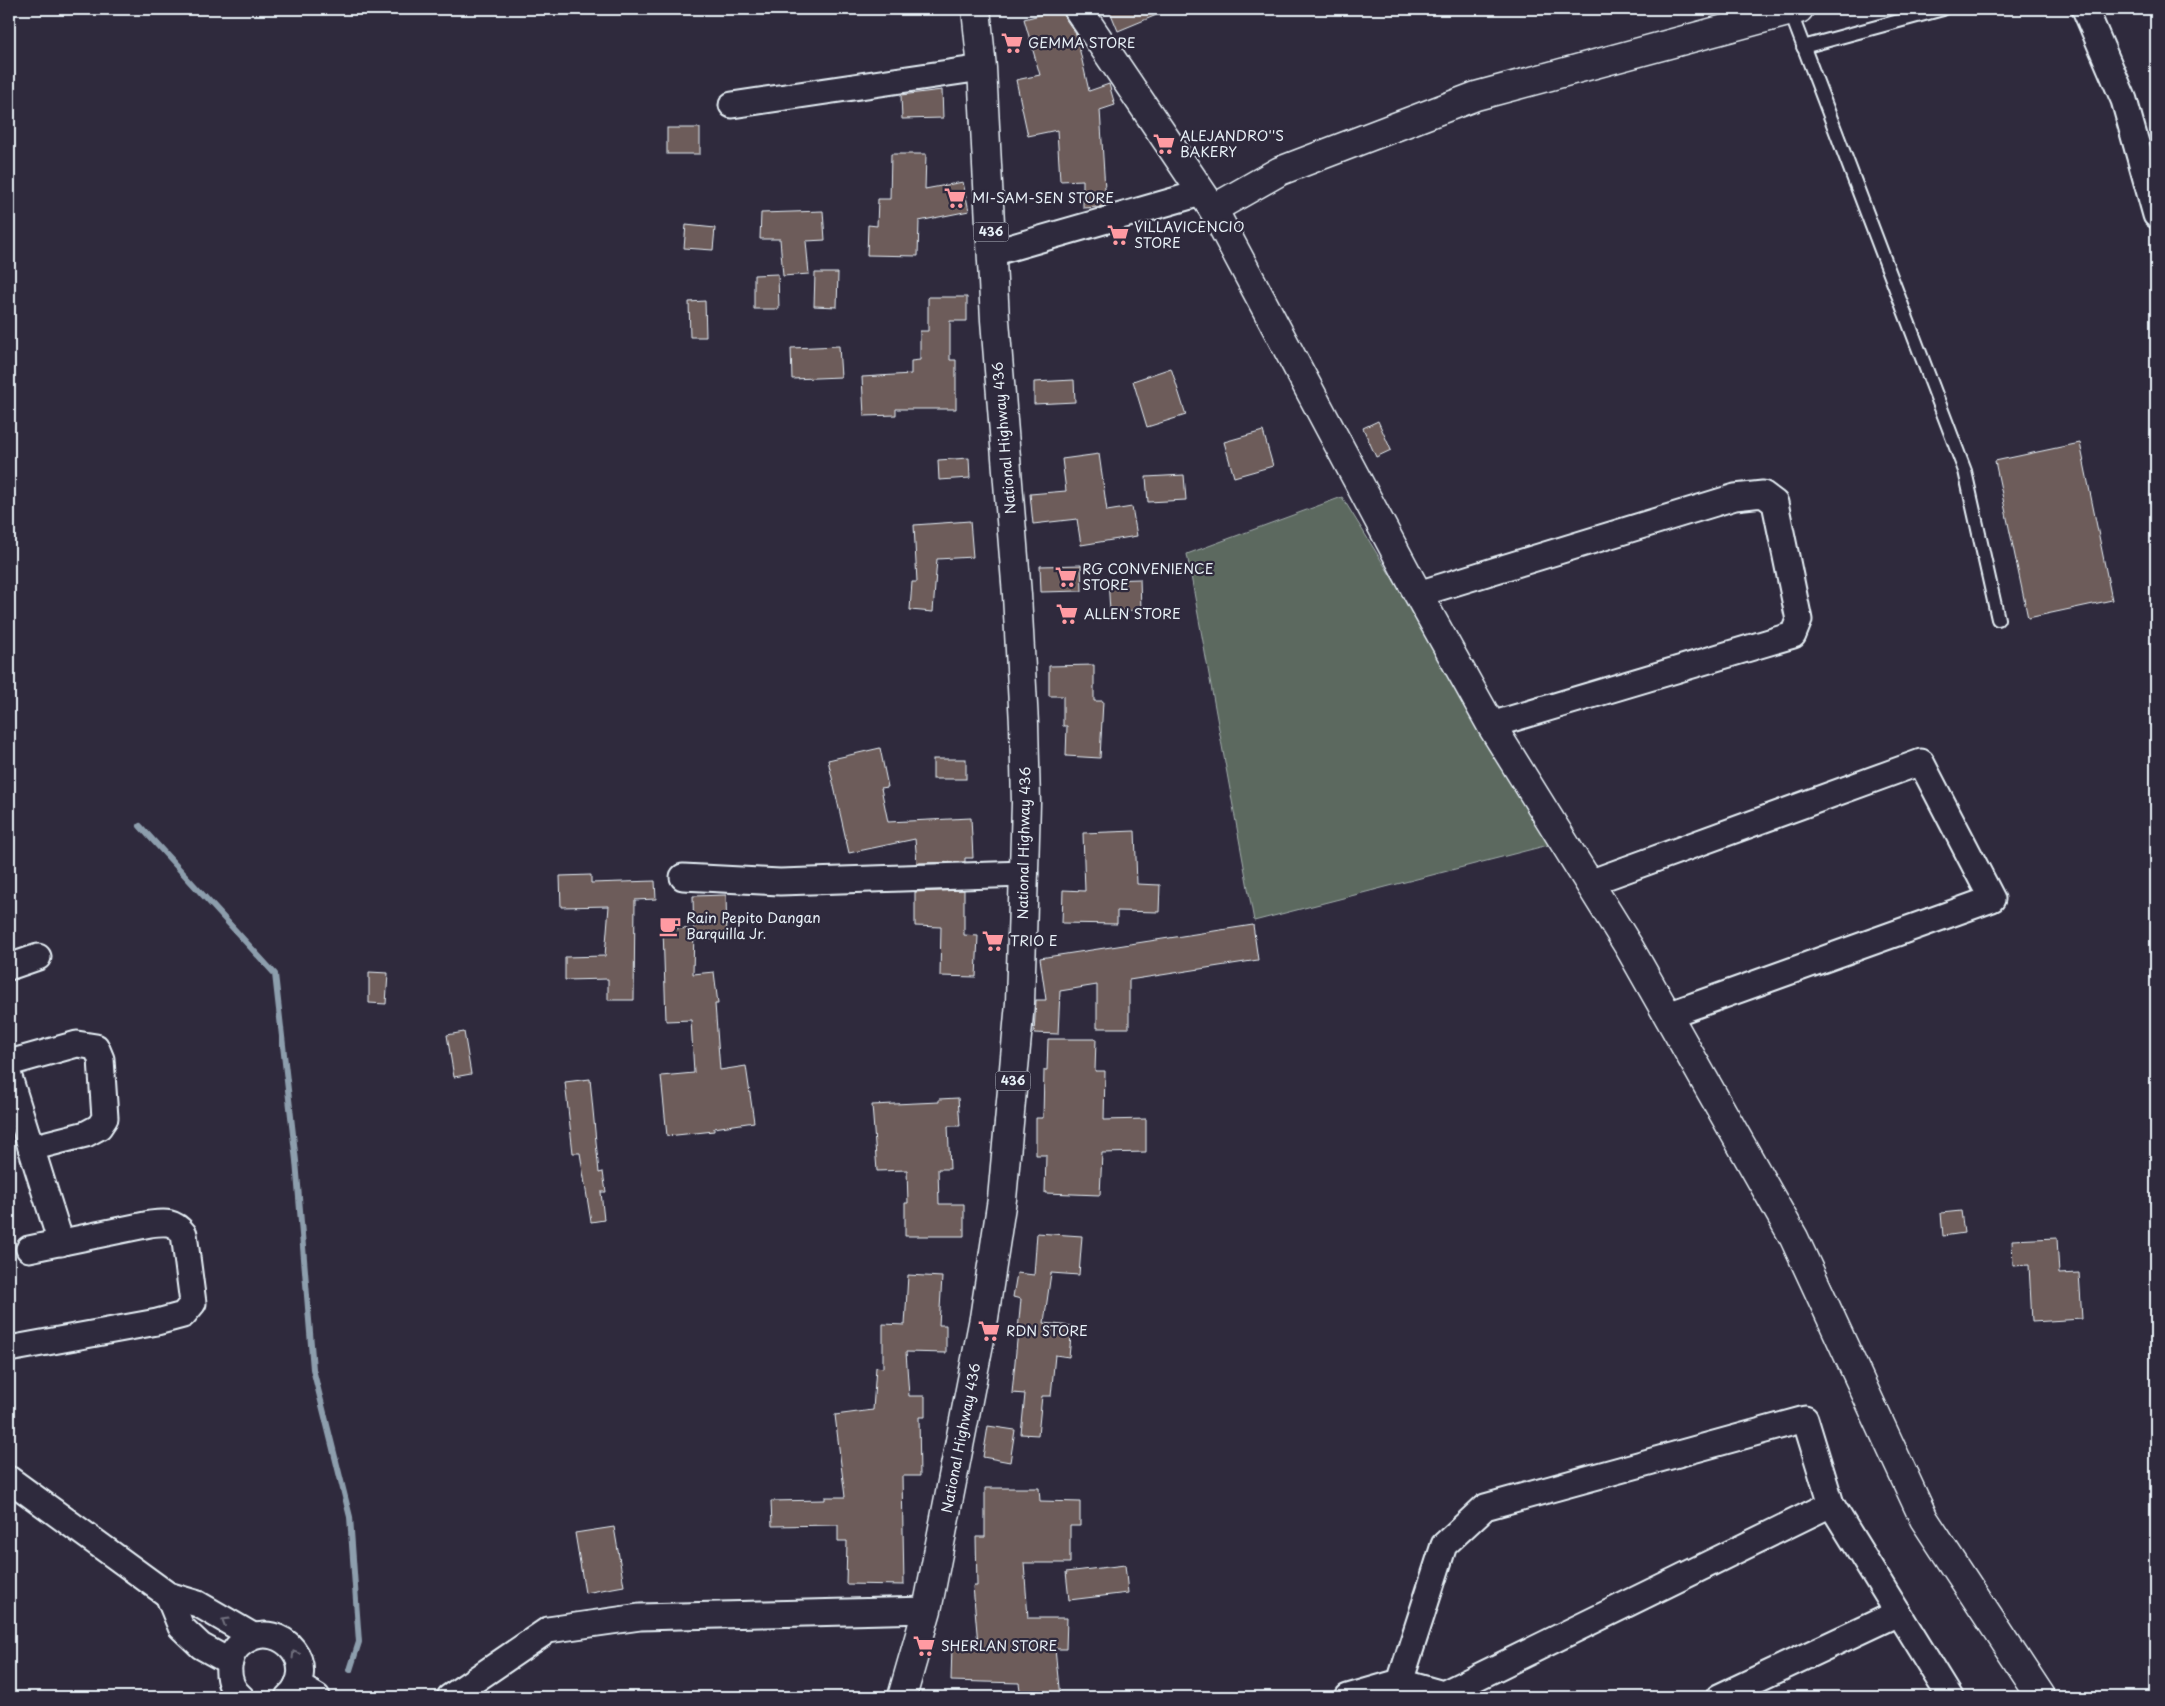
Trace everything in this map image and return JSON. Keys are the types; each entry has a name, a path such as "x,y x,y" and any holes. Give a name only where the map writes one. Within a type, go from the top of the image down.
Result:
{"street":[{"name":"National Highway 436","path":"902,1697 927,1610 984,1318 1002,1199 1020,1003 1026,803 1022,695 1017,595 994,320 982,68 976,9"},
{"path":"1078,9 1207,201 1418,594 1491,725 1629,948 1794,1238 1924,1519 2041,1697"},
{"path":"2085,9 2124,100 2156,215"},
{"path":"992,253 1207,201 1394,126 1476,96 1794,10"},
{"path":"732,105 982,68"},
{"path":"1418,594 1735,497 1762,494 1775,503 1799,620 1793,635 1491,725"},
{"path":"1589,884 1921,762 1992,899 1668,1015"},
{"path":"683,877 780,882 1025,874"},
{"path":"9,967 38,957"},
{"path":"9,1063 77,1044 96,1046 101,1060 105,1118 99,1127 86,1134 31,1148"},
{"path":"9,1077 61,1243"},
{"path":"9,1349 157,1322 183,1315 193,1303 184,1234 178,1226 168,1222 29,1249"},
{"path":"1400,1682 1444,1545 1485,1508 1805,1419 1831,1504 1950,1697"},
{"path":"9,1479 168,1595 198,1604 253,1636"},
{"path":"1348,1697 1374,1694 1400,1682 1443,1694 1831,1504"},
{"path":"168,1595 181,1627 201,1646 230,1662"},
{"path":"450,1697 548,1630 640,1617 927,1610"},
{"path":"1720,1697 1898,1613"},
{"path":"241,1697 231,1685 229,1674 234,1650 242,1642 253,1636 264,1634 276,1636 286,1642 294,1651 299,1662 301,1693"}],"lane":[{"path":"1803,47 1943,9"},
{"path":"1794,10 1803,47 1965,471 1998,619"}],"green space":[{"path":"1342,497 1556,843 1254,921 1187,554"}],"building":[{"path":"1063,9 1065,18 1076,34 1089,91 1109,84 1115,105 1100,110 1106,205 1099,207 1083,208 1083,180 1060,181 1057,130 1028,136 1016,80 1040,75 1024,19"},
{"path":"1109,9 1171,9 1118,31"},
{"path":"942,90 943,118 902,119 901,95"},
{"path":"667,128 700,128 700,154 667,154"},
{"path":"891,154 926,154 925,189 963,182 969,211 919,221 918,256 867,255 868,225 877,226 878,199 890,199"},
{"path":"823,211 825,240 806,241 809,274 783,276 780,239 760,239 761,213"},
{"path":"686,225 715,228 713,250 684,248"},
{"path":"815,273 838,273 837,307 814,306"},
{"path":"778,274 779,309 754,309 754,275"},
{"path":"928,297 967,297 967,321 950,321 950,360 956,360 956,409 896,409 896,415 864,416 862,377 911,374 911,361 920,360 920,331 928,331"},
{"path":"705,301 706,337 690,337 689,302"},
{"path":"839,346 841,377 792,379 791,348"},
{"path":"1171,368 1186,415 1147,427 1133,381"},
{"path":"1074,380 1075,402 1034,404 1034,382"},
{"path":"1378,421 1391,450 1376,457 1363,428"},
{"path":"1263,431 1273,466 1234,477 1224,442"},
{"path":"2080,443 2112,600 2028,618 1995,461"},
{"path":"1099,454 1107,511 1132,507 1137,536 1081,545 1077,519 1033,524 1030,494 1066,491 1062,459"},
{"path":"969,458 970,478 939,480 938,460"},
{"path":"1184,475 1186,500 1148,502 1146,477"},
{"path":"970,521 973,557 937,559 933,612 910,610 912,582 917,582 914,525"},
{"path":"1081,565 1082,591 1041,592 1040,566"},
{"path":"1140,579 1141,610 1110,611 1108,580"},
{"path":"1094,665 1094,701 1103,701 1100,758 1066,756 1067,726 1063,726 1063,696 1049,696 1049,666"},
{"path":"880,748 888,787 881,788 888,822 971,818 973,858 965,858 965,862 917,863 915,839 849,853 828,760"},
{"path":"933,759 966,759 966,779 933,779"},
{"path":"1135,831 1137,884 1160,885 1159,912 1117,911 1117,924 1062,923 1063,890 1085,891 1083,833"},
{"path":"591,875 591,883 655,881 656,899 635,900 634,1000 608,1000 608,979 565,980 565,957 605,956 609,906 561,907 560,876"},
{"path":"964,890 964,935 978,936 976,977 940,976 941,927 915,926 915,892"},
{"path":"726,895 727,939 694,940 693,896"},
{"path":"1253,925 1258,960 1129,980 1129,1028 1097,1028 1097,985 1060,991 1058,1034 1034,1033 1036,1000 1046,1000 1040,958"},
{"path":"663,928 694,929 693,974 714,972 718,1004 715,1004 720,1070 746,1066 754,1122 714,1128 714,1131 667,1136 661,1076 694,1073 691,1020 666,1021"},
{"path":"369,972 388,973 386,1004 369,1003"},
{"path":"464,1032 471,1074 454,1077 447,1035"},
{"path":"1048,1039 1096,1039 1095,1071 1105,1071 1104,1120 1146,1119 1146,1152 1102,1153 1100,1195 1045,1193 1046,1155 1036,1155 1036,1118 1043,1118 1044,1070 1047,1070"},
{"path":"590,1079 599,1173 603,1172 606,1192 601,1192 604,1220 591,1222 580,1153 573,1153 565,1082"},
{"path":"958,1098 960,1126 948,1126 950,1169 938,1169 939,1204 964,1204 964,1236 905,1236 905,1203 908,1203 907,1170 877,1171 872,1105 939,1102 939,1099"},
{"path":"1961,1211 1964,1233 1943,1236 1941,1213"},
{"path":"1037,1233 1082,1236 1079,1275 1051,1273 1044,1323 1072,1326 1069,1357 1055,1355 1051,1396 1042,1396 1038,1435 1021,1434 1025,1394 1012,1393 1021,1299 1013,1297 1017,1273 1034,1275"},
{"path":"2057,1238 2059,1274 2079,1273 2082,1319 2032,1322 2029,1265 2013,1266 2012,1240"},
{"path":"908,1275 942,1277 939,1325 946,1325 946,1353 906,1352 909,1396 925,1396 925,1417 919,1417 920,1476 902,1476 904,1585 846,1584 847,1541 838,1541 838,1525 772,1526 771,1501 825,1500 825,1497 845,1497 835,1415 873,1410 876,1367 883,1368 883,1324 905,1325"},
{"path":"988,1426 1015,1430 1010,1462 983,1457"},
{"path":"985,1488 1039,1488 1040,1501 1080,1502 1080,1526 1070,1526 1070,1563 1024,1563 1028,1618 1067,1618 1066,1649 1055,1649 1060,1697 1021,1697 1019,1683 951,1681 952,1644 978,1644 973,1586 977,1586 976,1537 985,1537"},
{"path":"614,1527 624,1586 585,1593 575,1533"},
{"path":"1125,1565 1128,1593 1069,1600 1066,1572"}],"waterway":[{"path":"140,826 275,974 296,1161 313,1369 350,1517 359,1642 350,1670"}],"place":[{"name":"GEMMA STORE","path":"1012,43"},
{"name":"ALEJANDRO''S BAKERY","path":"1164,144"},
{"name":"MI-SAM-SEN STORE","path":"955,198"},
{"name":"VILLAVICENCIO STORE","path":"1118,235"},
{"name":"RG CONVENIENCE STORE","path":"1066,577"},
{"name":"ALLEN STORE","path":"1067,614"},
{"name":"Rain Pepito Dangan Barquilla Jr.","path":"670,926"},
{"name":"TRIO E","path":"993,941"},
{"name":"RDN STORE","path":"989,1331"},
{"name":"SHERLAN STORE","path":"924,1646"}]}
